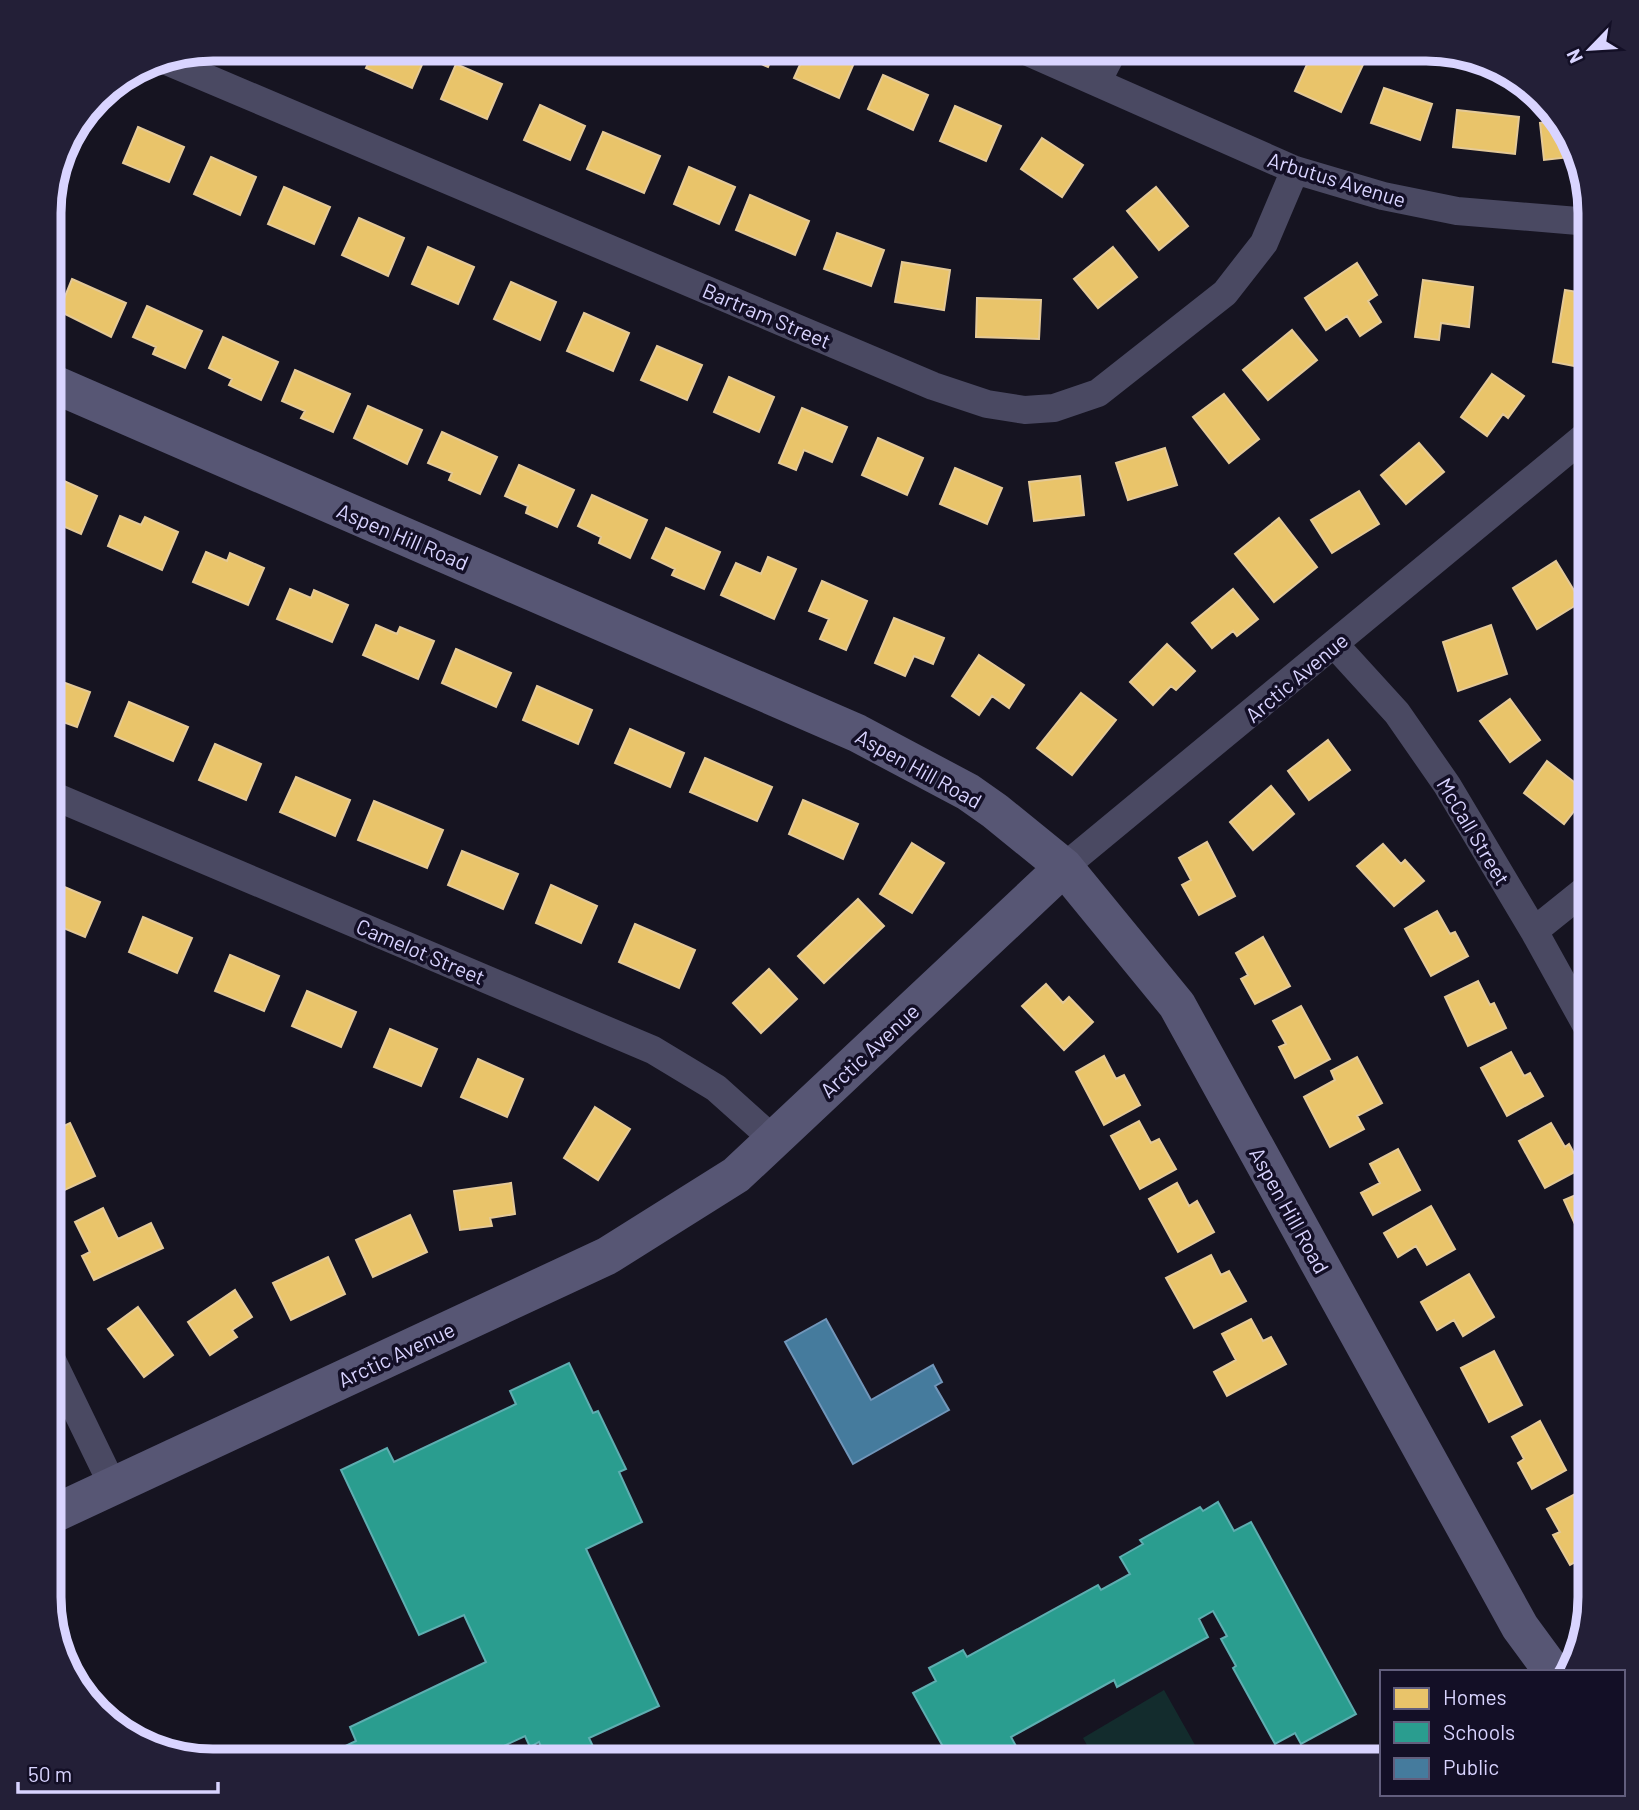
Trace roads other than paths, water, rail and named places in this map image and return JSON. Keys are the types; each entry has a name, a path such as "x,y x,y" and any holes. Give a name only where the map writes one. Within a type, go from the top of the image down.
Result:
{"street":[{"name":"Arbutus Avenue","path":"1050,62 1295,170 1383,196 1457,211 1578,221"},
{"path":"1097,82 1107,62"},
{"name":"Bartram Street","path":"177,65 933,386 987,404 1025,410 1054,408 1098,393 1226,293 1264,243 1295,170"},
{"name":"Aspen Hill Road","path":"62,388 858,733 968,792 1064,867 1177,1005 1520,1627 1552,1670"},
{"name":"Arctic Avenue","path":"61,1510 607,1256 736,1175 1064,867 1578,442"},
{"name":"McCall Street","path":"1335,645 1396,713 1447,785 1578,1010"},
{"name":"Camelot Street","path":"62,799 653,1050 716,1088 774,1140"},
{"path":"1534,931 1578,896"},
{"path":"61,1379 113,1486"}]}
